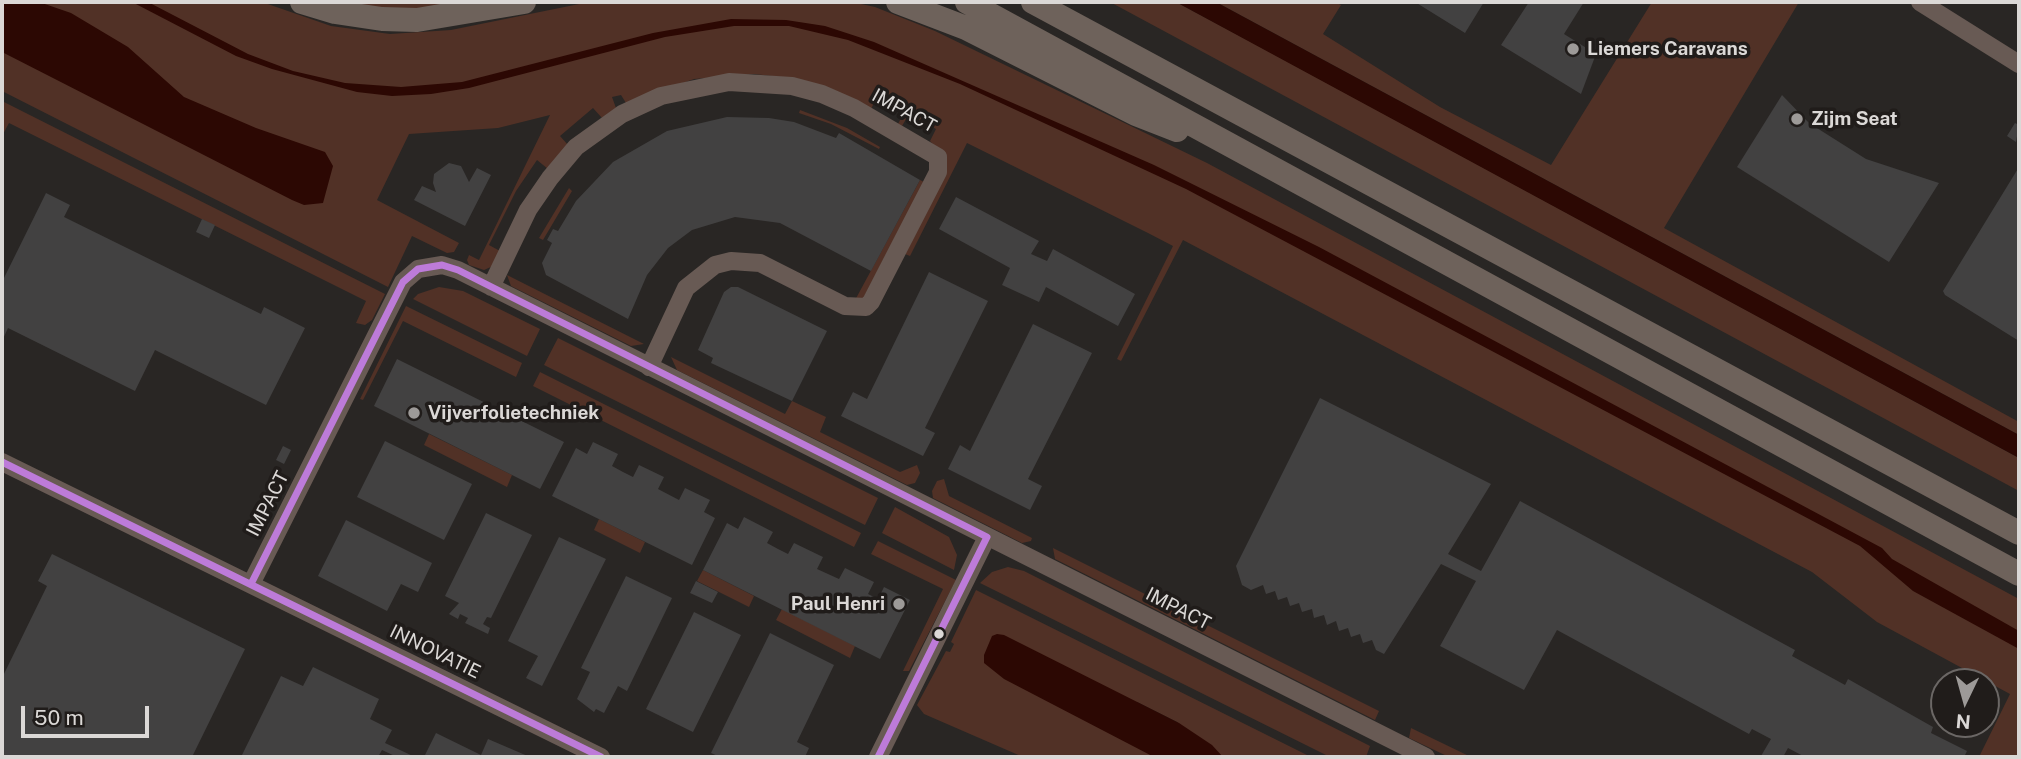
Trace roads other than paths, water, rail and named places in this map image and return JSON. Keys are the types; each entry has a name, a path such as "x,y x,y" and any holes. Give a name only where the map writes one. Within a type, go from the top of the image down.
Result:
{"highway":[{"path":"302,2 335,12 382,19 417,20 524,2"},
{"path":"898,2 966,28 1136,114 1288,175"},
{"path":"967,2 2019,574"},
{"path":"1033,2 2019,533"},
{"path":"1056,2 1200,92"}],"street":[{"path":"1920,2 2019,64"},
{"name":"IMPACT","path":"491,287 528,211 550,178 576,148 622,114 661,96 729,82 792,86 822,93 854,108 933,151 938,157 939,172 872,302 866,307 845,306 760,263 731,261 715,265 686,288 649,367"},
{"name":"IMPACT","path":"251,584 403,282 418,269 442,265 491,287 1426,757"},
{"path":"2,462 251,584"},
{"path":"878,757 987,537"},
{"name":"INNOVATIE","path":"251,584 579,752 601,757"}],"place":[{"name":"Liemers Caravans","path":"1573,49"},
{"name":"Zijm Seat","path":"1797,119"},
{"name":"Vijverfolietechniek","path":"414,413"},
{"name":"Paul Henri","path":"899,604"}]}
